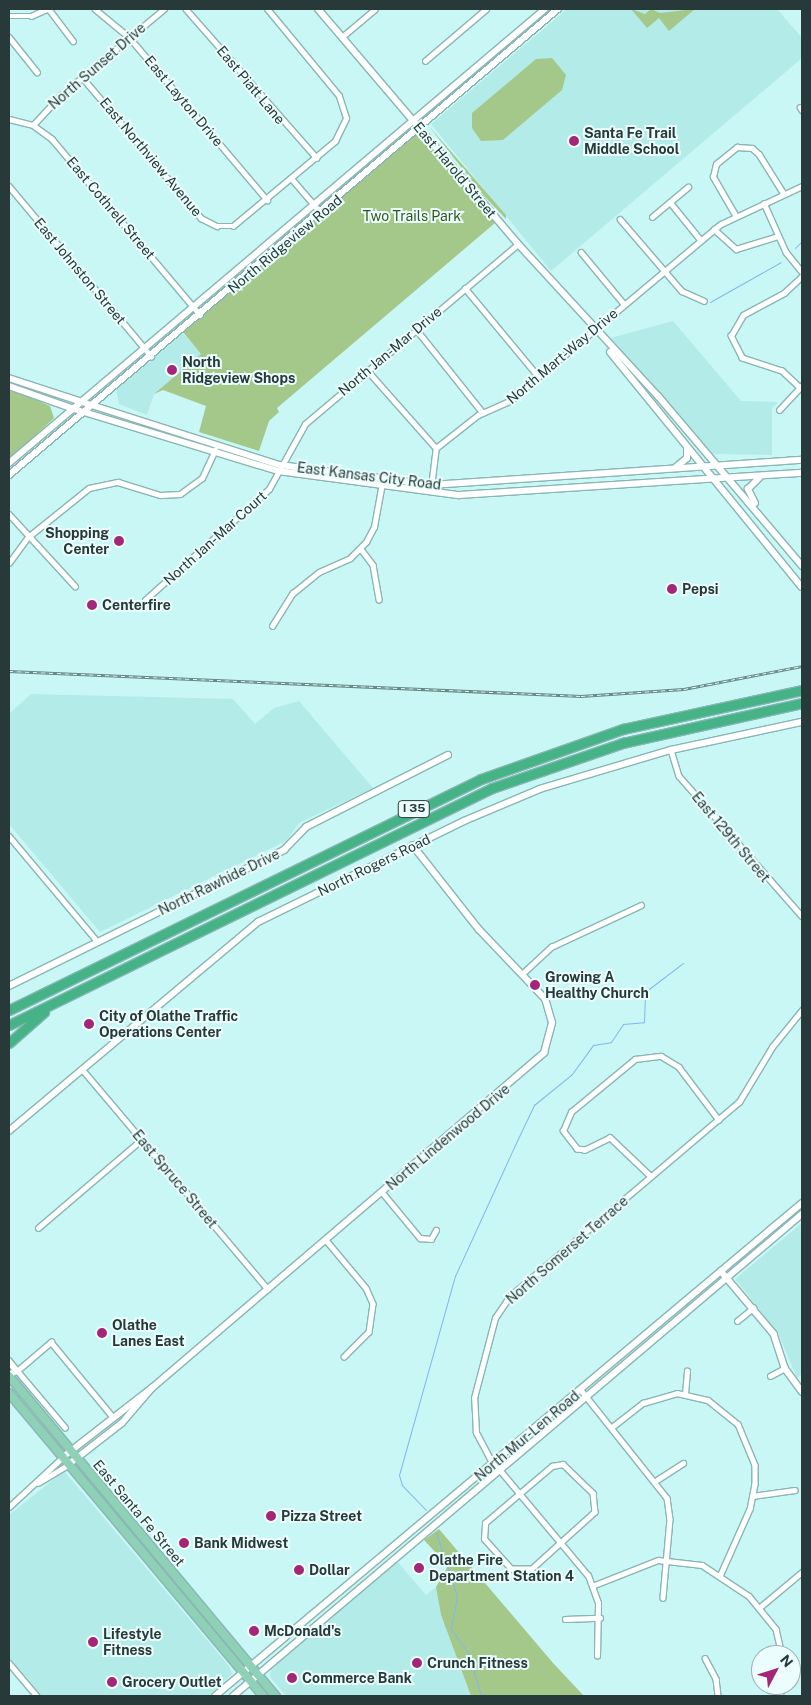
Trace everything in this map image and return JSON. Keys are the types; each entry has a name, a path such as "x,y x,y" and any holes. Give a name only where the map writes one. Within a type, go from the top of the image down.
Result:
{"highway":[{"name":"I 35","path":"9,1010 489,775 631,727 802,690"},
{"name":"I 35","path":"9,1025 492,788 623,743 802,703"},
{"path":"9,1005 49,990"},
{"path":"9,1044 58,1000"}],"main road":[{"name":"East Harold Street","path":"318,9 593,330 718,465 763,518"},
{"name":"North Ridgeview Road","path":"9,463 316,206 412,119 545,9"},
{"name":"North Ridgeview Road","path":"9,476 200,314 322,214 418,127 557,9"},
{"name":"East Harold Street","path":"593,330 802,587"},
{"name":"East Kansas City Road","path":"82,402 216,445 279,468"},
{"name":"East Kansas City Road","path":"74,409 214,452 279,468 470,495 802,473"},
{"path":"675,468 687,457 687,446"},
{"name":"East Kansas City Road","path":"431,488 675,468 802,460"},
{"path":"761,477 748,492 763,518 802,566"},
{"name":"North Mur-Len Road","path":"234,1696 802,1203"},
{"name":"North Mur-Len Road","path":"583,1393 727,1278 802,1214"},
{"name":"East Santa Fe Street","path":"9,1376 276,1696"},
{"path":"9,1385 29,1400"},
{"name":"East Santa Fe Street","path":"9,1393 262,1696"},
{"name":"North Mur-Len Road","path":"215,1696 497,1466"}],"street":[{"path":"9,16 36,15 48,9 73,41"},
{"name":"East Layton Drive","path":"94,9 129,37 267,200"},
{"name":"North Sunset Drive","path":"33,125 82,77 164,9"},
{"name":"East Piatt Lane","path":"186,9 311,157 316,158"},
{"path":"267,9 334,90 345,110 341,135 267,200"},
{"path":"342,37 375,9"},
{"path":"425,61 486,9"},
{"path":"9,36 37,72"},
{"name":"East Northview Avenue","path":"82,77 201,218 226,227 241,222 267,200"},
{"name":"East Cothrell Street","path":"9,119 33,125 62,150 200,314"},
{"path":"735,215 713,177 716,164 737,147 752,148 759,154 784,194"},
{"path":"292,179 322,214"},
{"name":"East Johnston Street","path":"9,186 151,356"},
{"name":"North Mart-Way Drive","path":"436,448 483,413 506,404 700,239 735,215 802,186"},
{"path":"652,217 688,187"},
{"path":"670,202 700,239"},
{"path":"764,203 778,236 802,272"},
{"path":"620,219 682,292 704,301"},
{"path":"714,229 736,249 778,236"},
{"name":"North Jan-Mar Drive","path":"279,468 305,424 518,244"},
{"name":"North Mart-Way Drive","path":"580,252 624,304"},
{"path":"779,410 801,387 782,371 742,358 731,336 743,315 784,293 802,276"},
{"path":"465,288 538,376"},
{"path":"416,329 483,413"},
{"path":"368,370 436,448 431,488"},
{"name":"East Kansas City Road","path":"9,378 82,402"},
{"name":"East Kansas City Road","path":"9,386 74,409"},
{"path":"9,563 28,537 97,484 123,483 166,496 185,493 202,478 216,445"},
{"name":"North Jan-Mar Court","path":"145,600 269,489 279,468"},
{"path":"272,626 294,593 361,548 374,527 382,482"},
{"path":"9,514 28,537 75,586"},
{"path":"361,548 373,566 379,598"},
{"name":"North Rogers Road","path":"9,1131 247,930 413,846 540,789 672,750 802,722"},
{"name":"East 129th Street","path":"672,750 679,776 802,916"},
{"name":"North Rawhide Drive","path":"9,986 282,851 306,827 448,756"},
{"path":"9,836 98,942"},
{"name":"North Lindenwood Drive","path":"9,1507 38,1483 62,1458 152,1388 544,1053 551,1036 550,1010 542,994 479,930 413,846"},
{"path":"522,974 551,948 641,904"},
{"name":"North Somerset Terrace","path":"592,1586 562,1544 497,1466 478,1440 473,1412 498,1312 510,1296 719,1120 745,1095 772,1047 802,1010"},
{"path":"651,1177 610,1138 585,1150 577,1148 563,1131 571,1112 635,1059 661,1056 680,1068 719,1120"},
{"name":"East Spruce Street","path":"82,1069 268,1289"},
{"path":"38,1228 141,1140"},
{"path":"382,1192 420,1238 431,1239 436,1230"},
{"path":"326,1240 366,1288 373,1304 369,1332 344,1357"},
{"path":"722,1271 774,1334 785,1368 802,1391"},
{"path":"737,1321 754,1308"},
{"path":"9,1376 51,1342 114,1417"},
{"path":"9,1361 65,1428"},
{"path":"770,1376 785,1368"},
{"path":"686,1394 687,1371"},
{"name":"North Lindenwood Drive","path":"38,1483 77,1458 122,1423 152,1388"},
{"path":"583,1393 657,1480 668,1502 667,1561 663,1598"},
{"path":"612,1427 649,1400 686,1394 715,1404 742,1430 755,1465 752,1496 721,1574"},
{"path":"657,1480 683,1463"},
{"path":"563,1464 573,1470 596,1504 591,1519 532,1569 511,1569 484,1539 482,1529 491,1517 519,1493 552,1466 563,1464"},
{"path":"752,1496 795,1490"},
{"path":"597,1656 600,1618 592,1586 640,1564 667,1561 702,1565 721,1574 759,1608 776,1629 780,1645"},
{"path":"759,1608 802,1572"},
{"path":"565,1619 600,1618"},
{"path":"705,1658 716,1679 718,1696"},
{"path":"9,1663 37,1696"}],"shaded area":[{"name":"Santa Fe Trail Middle School","path":"567,9 777,9 802,38 802,58 551,271 431,124"},
{"path":"673,321 741,401 778,402 772,408 772,455 713,454 611,338"},
{"name":"North Ridgeview Shops","path":"183,333 201,354 154,394 147,415 119,404 116,390"},
{"path":"31,694 233,699 255,724 274,708 299,701 373,788 299,823 286,841 100,932 9,824 9,714"},
{"path":"802,1223 802,1374 797,1378 778,1333 735,1279"},
{"path":"64,1471 229,1666 232,1674 208,1696 41,1696 9,1658 9,1515"},
{"path":"396,1560 426,1595 436,1587 441,1615 471,1696 286,1696 270,1677 271,1669"}],"green space":[{"path":"631,9 645,14 651,9 660,13 695,9 669,31 659,18 647,28"},
{"path":"552,58 566,75 562,90 503,140 481,141 472,128 472,113 536,59"},
{"path":"428,125 506,215 506,219 484,196"},
{"name":"Two Trails Park","path":"414,134 421,136 495,223 277,408 279,412 269,421 259,451 199,432 206,406 163,390 154,394 201,354 183,332"},
{"path":"9,388 50,406 54,418 9,460"},
{"path":"439,1529 553,1663 584,1696 471,1696 441,1615 436,1587 448,1566 424,1540"}],"waterway":[{"path":"795,248 802,241"},
{"path":"710,302 781,262"},
{"path":"426,1510 402,1485 399,1475 455,1276 514,1147 534,1105 572,1074 593,1045 611,1042 623,1024 644,1022 645,992 683,963"},
{"path":"436,1533 457,1597 451,1629 468,1652 481,1696"}],"railway":[{"path":"9,671 581,696 684,689 802,666"}],"place":[{"name":"Santa Fe Trail Middle School","path":"574,141"},
{"name":"North Ridgeview Shops","path":"172,370"},
{"name":"Shopping Center","path":"119,541"},
{"name":"Pepsi","path":"672,589"},
{"name":"Centerfire","path":"92,605"},
{"name":"Growing A Healthy Church","path":"535,985"},
{"name":"City of Olathe Traffic Operations Center","path":"89,1024"},
{"name":"Olathe Lanes East","path":"102,1333"},
{"name":"Pizza Street","path":"271,1516"},
{"name":"Bank Midwest","path":"184,1543"},
{"name":"Olathe Fire Department Station 4","path":"419,1568"},
{"name":"Dollar","path":"299,1570"},
{"name":"McDonald's","path":"254,1631"},
{"name":"Lifestyle Fitness","path":"93,1642"},
{"name":"Crunch Fitness","path":"417,1663"},
{"name":"Commerce Bank","path":"292,1678"},
{"name":"Grocery Outlet","path":"112,1682"}]}
